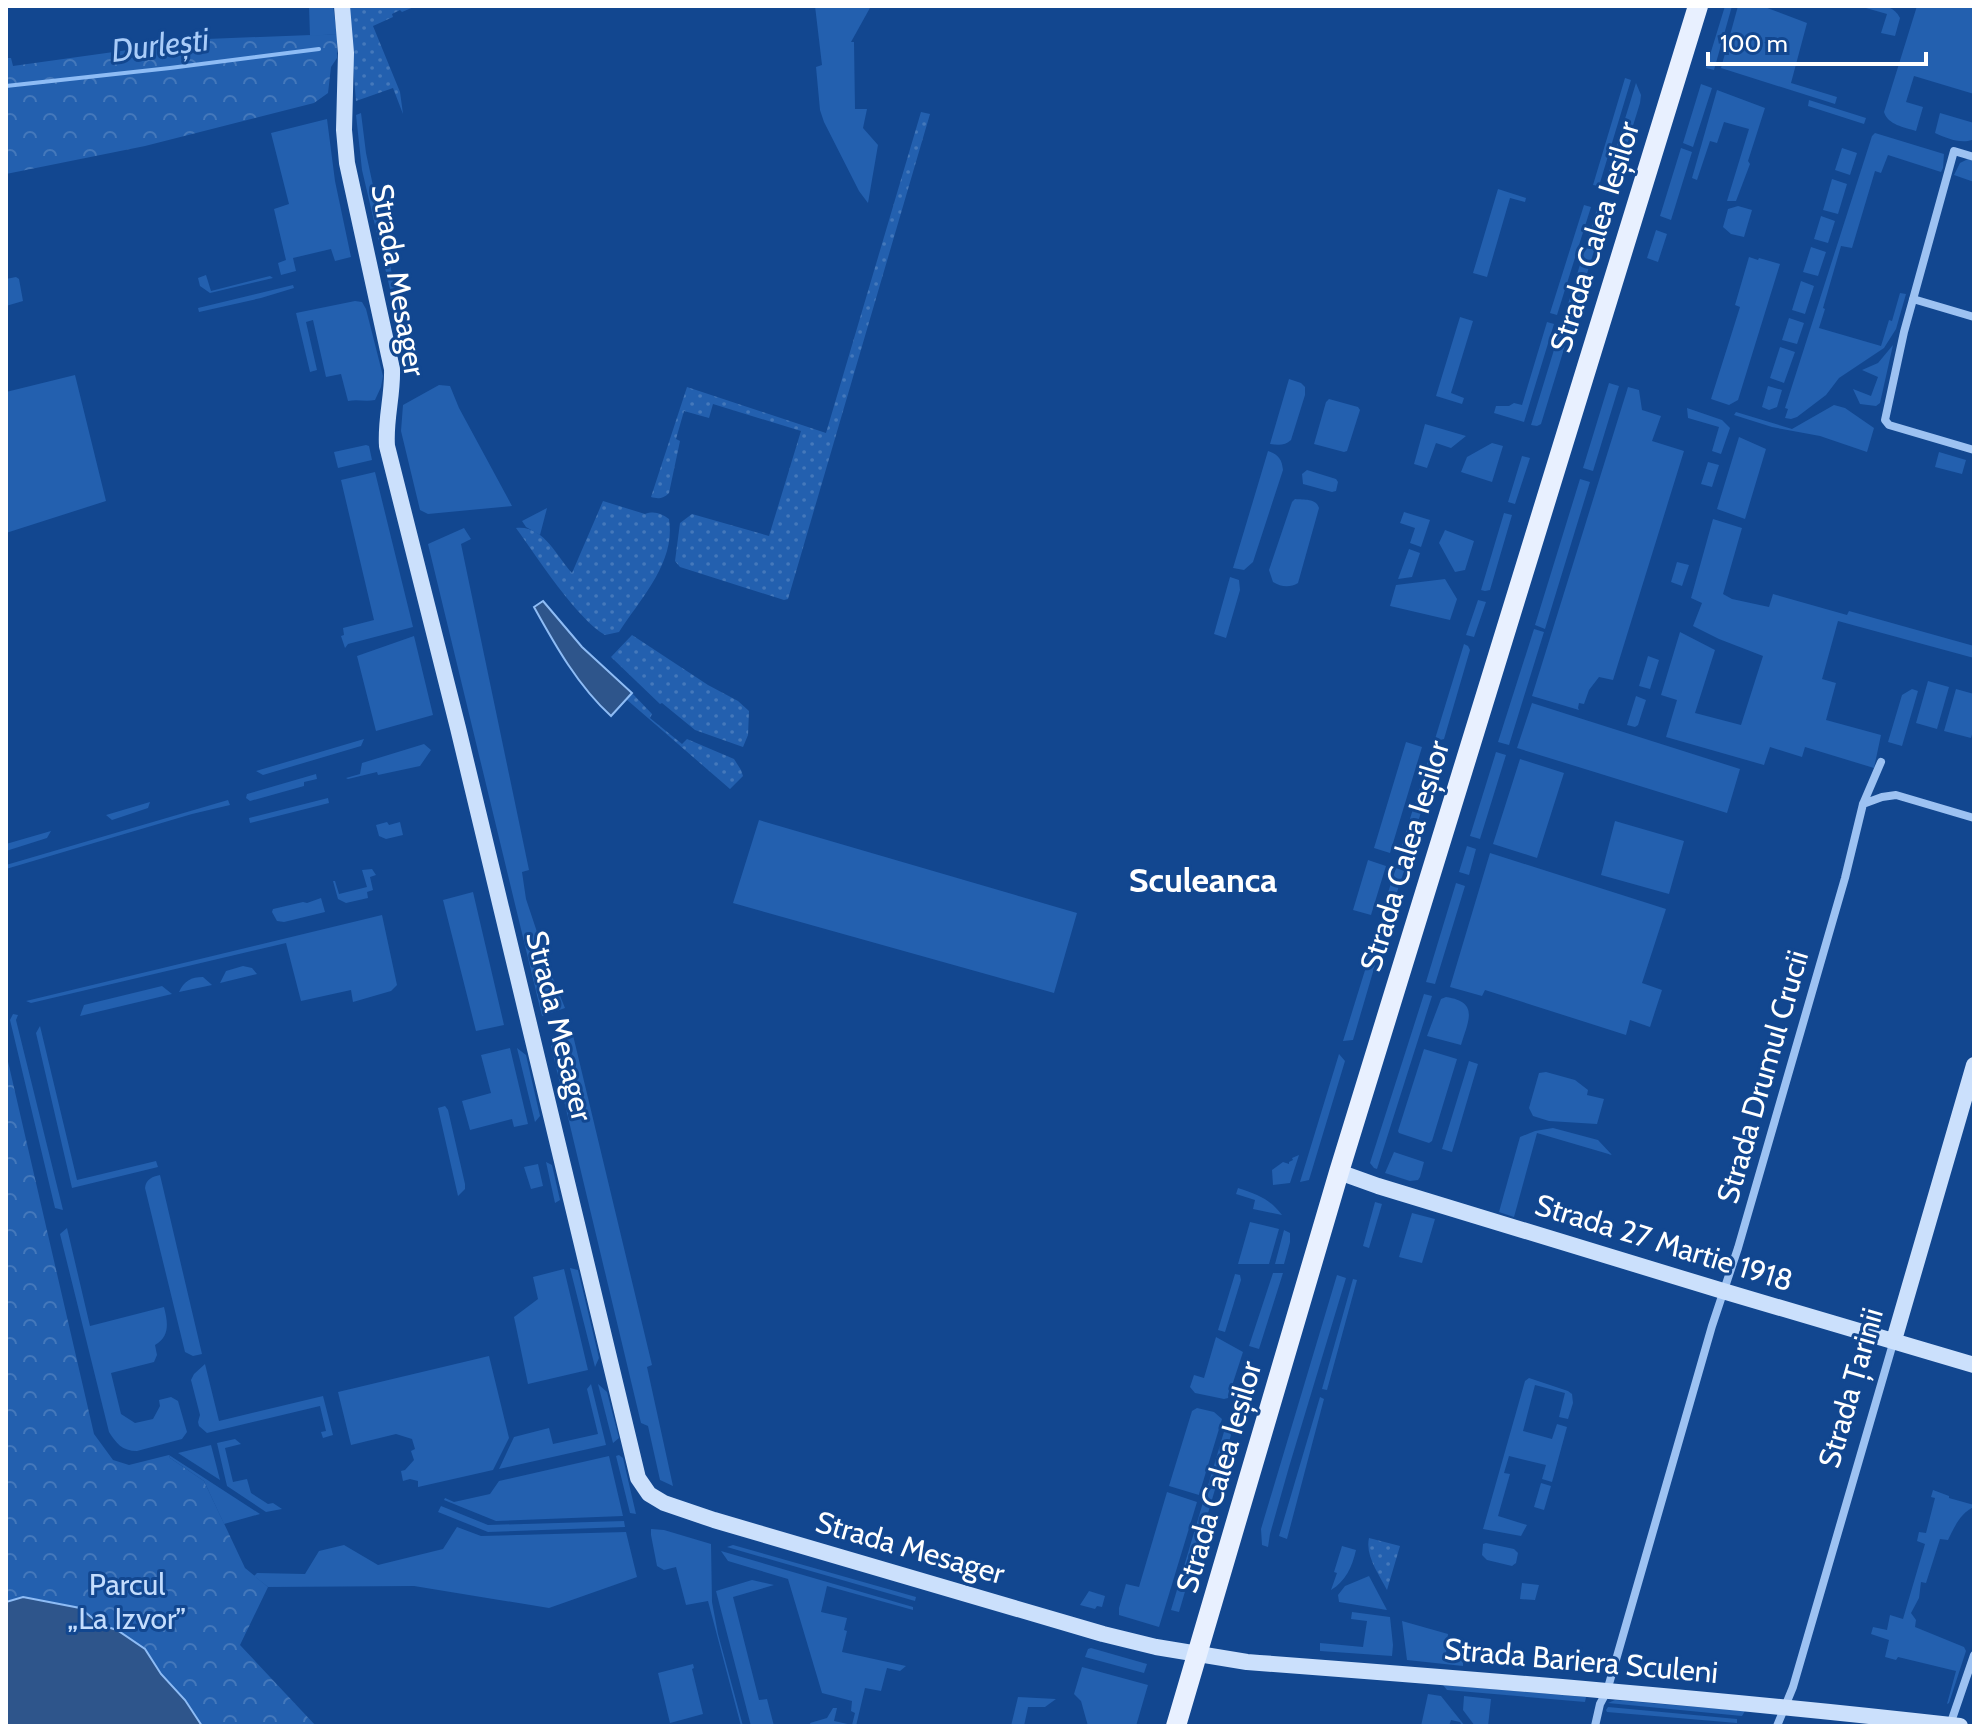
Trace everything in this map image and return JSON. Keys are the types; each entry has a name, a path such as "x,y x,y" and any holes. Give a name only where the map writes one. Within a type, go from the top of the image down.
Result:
{"main road":[{"name":"Strada Calea Ieșilor","path":"1176,1726 1339,1172 1698,6"}],"street":[{"name":"Strada Mesager","path":"342,6 346,53 344,130 347,163 392,369 387,446 638,1478 649,1494 664,1503 714,1520 1094,1631 1198,1655"},
{"path":"1974,157 1954,151 1913,299 1885,420 1889,425 1974,450"},
{"path":"1913,299 1974,317"},
{"name":"Strada Drumul Crucii","path":"1595,1726 1738,1248 1845,878 1863,804 1881,762"},
{"path":"1863,804 1896,795 1974,818"},
{"name":"Strada Țarinii","path":"1777,1726 1837,1540 1974,1065"},
{"name":"Strada 27 Martie 1918","path":"1339,1172 1974,1365"},
{"name":"Strada Bariera Sculeni","path":"1198,1655 1247,1662 1785,1707 1953,1726"},
{"path":"1953,1726 1974,1655"}],"green space":[{"path":"309,6 333,6 337,34 310,36"},
{"path":"348,6 416,6 402,12 400,10 392,14 393,17 373,26 400,92 403,114 393,88 356,101"},
{"path":"815,6 871,6 851,42 854,42 855,109 867,109 863,128 878,145 868,203 859,191 820,110 816,67 822,65"},
{"path":"1725,6 1732,6 1714,70 1706,68"},
{"path":"1738,6 1762,6 1807,23 1791,83 1837,97 1835,104 1721,68"},
{"path":"1859,6 1882,6 1897,13 1900,18 1895,36 1881,33 1887,14"},
{"path":"1917,6 1974,6 1974,94 1914,76 1906,102 1923,107 1916,131 1893,123 1884,112"},
{"path":"337,34 337,58 331,67 328,93 314,103 145,146 6,174 6,58 11,58 13,66 207,39"},
{"path":"1625,78 1631,80 1599,186 1593,185"},
{"path":"1636,83 1641,95 1640,103 1618,174 1609,171"},
{"path":"1701,84 1712,88 1693,147 1683,143"},
{"path":"1717,90 1765,108 1736,201 1727,201 1749,129 1724,122 1717,143 1710,141 1697,180 1692,178"},
{"path":"1809,100 1866,118 1864,124 1808,106"},
{"path":"921,112 930,114 788,599 680,567 675,561 680,523 692,514 769,536 801,431 713,404 709,418 684,411 676,439 680,441 669,493 660,498 651,497 687,387 826,433"},
{"path":"361,113 366,153 395,288 390,289 362,170 356,115"},
{"path":"1940,113 1974,123 1972,140 1958,141 1935,133"},
{"path":"327,119 335,181 351,257 335,261 331,249 293,258 296,271 281,275 278,263 286,260 274,209 289,204 271,133"},
{"path":"1875,133 1944,154 1943,168 1941,172 1888,155 1881,173 1875,171 1852,248 1841,246 1819,328 1881,346 1900,293 1906,294 1896,329 1884,348 1839,378 1826,395 1797,417 1785,418 1788,409 1785,408"},
{"path":"1681,148 1692,152 1671,220 1660,216"},
{"path":"1842,148 1857,153 1850,175 1835,170"},
{"path":"1968,159 1974,161 1974,182 1954,175 1960,163"},
{"path":"1832,179 1847,184 1838,214 1823,210"},
{"path":"1498,189 1526,198 1525,202 1510,198 1487,277 1473,273"},
{"path":"1584,205 1591,207 1557,315 1550,313"},
{"path":"1738,206 1752,210 1744,237 1731,234 1723,227 1728,209"},
{"path":"1597,209 1604,211 1605,215 1541,424 1531,425"},
{"path":"1821,216 1835,221 1828,243 1814,239"},
{"path":"1656,230 1667,234 1658,262 1647,258"},
{"path":"1811,247 1826,252 1818,276 1803,272"},
{"path":"1749,257 1780,264 1738,400 1729,405 1711,399 1740,307 1735,305"},
{"path":"206,275 211,291 270,276 273,278 210,293 200,286 198,278"},
{"path":"16,277 23,301 6,306 6,279"},
{"path":"1801,281 1814,286 1805,314 1792,310"},
{"path":"293,285 294,288 261,298 199,312 198,308"},
{"path":"362,302 366,309 383,376 375,400 348,401 341,374 326,377 313,320 306,322 317,370 310,372 296,313"},
{"path":"399,306 414,371 409,373 393,307"},
{"path":"1460,317 1473,321 1451,393 1464,398 1462,404 1436,396"},
{"path":"1789,318 1804,323 1797,344 1782,340"},
{"path":"1547,322 1554,324 1524,422 1494,413 1496,406 1522,405"},
{"path":"1893,345 1880,403 1876,406 1860,404 1853,389 1871,396 1878,377 1862,370 1878,363"},
{"path":"1780,347 1795,352 1784,383 1770,378"},
{"path":"75,375 106,501 6,533 6,392"},
{"path":"1289,379 1305,387 1305,395 1291,440 1279,445 1270,444"},
{"path":"1609,383 1619,386 1593,471 1583,468"},
{"path":"439,385 450,386 512,506 428,514 420,510 401,431 403,405"},
{"path":"1768,386 1782,390 1777,407 1769,410 1762,407"},
{"path":"1628,387 1639,390 1642,410 1661,416 1652,441 1684,451 1613,680 1599,677 1589,690 1584,704 1579,703 1579,710 1532,696"},
{"path":"1329,399 1360,410 1347,451 1344,452 1314,444"},
{"path":"1834,405 1845,408 1874,428 1867,452 1820,436 1772,427 1734,415 1736,412 1792,429"},
{"path":"1687,408 1722,420 1730,428 1721,454 1712,451 1719,427 1688,418"},
{"path":"1425,424 1466,436 1451,448 1436,443 1427,468 1414,464"},
{"path":"1739,437 1766,449 1745,519 1717,509"},
{"path":"1492,443 1503,446 1492,482 1461,472 1467,457"},
{"path":"369,446 372,460 338,468 334,452"},
{"path":"1268,451 1279,458 1283,470 1253,562 1244,570 1233,568"},
{"path":"1939,452 1966,460 1962,474 1935,467"},
{"path":"1522,456 1530,458 1515,504 1508,502"},
{"path":"1708,462 1719,465 1712,487 1701,484"},
{"path":"1307,470 1336,479 1336,491 1303,484 1302,474"},
{"path":"375,472 413,627 348,644 345,648 341,636 344,635 343,628 374,620 341,480"},
{"path":"1580,479 1590,482 1545,629 1535,625"},
{"path":"1295,499 1312,501 1319,508 1298,583 1279,585 1273,582 1269,570"},
{"path":"603,501 645,514 663,515 669,519 670,535 662,565 646,593 619,632 605,635 570,602 516,528 526,528 542,536 572,573"},
{"path":"547,508 540,535 526,527 522,521"},
{"path":"1404,512 1430,520 1421,547 1410,543 1415,528 1400,523"},
{"path":"1504,513 1512,515 1490,590 1481,590"},
{"path":"1713,519 1742,528 1723,594 1732,599 1769,607 1773,594 1847,615 1849,611 1974,646 1974,658 1838,621 1822,679 1836,683 1826,720 1881,735 1874,768 1805,747 1802,757 1770,747 1764,765 1666,737 1677,700 1661,695 1680,632 1715,650 1695,713 1741,725 1763,656 1693,626 1702,603 1691,598"},
{"path":"464,528 471,539 461,544 529,870 522,872 526,899 565,1008 542,1016 428,544"},
{"path":"1445,530 1474,541 1465,570 1455,572 1439,543"},
{"path":"1409,549 1420,553 1412,577 1398,579"},
{"path":"1677,562 1689,565 1682,586 1671,582"},
{"path":"1230,577 1239,580 1240,590 1226,638 1214,634"},
{"path":"1445,579 1457,599 1450,620 1390,606 1396,585"},
{"path":"1478,600 1486,602 1474,637 1466,635"},
{"path":"1534,629 1544,632 1509,745 1498,742"},
{"path":"632,635 749,711 748,735 743,747 695,730 660,704 611,657"},
{"path":"414,636 433,715 376,731 357,656"},
{"path":"1464,644 1470,650 1444,739 1435,739"},
{"path":"1648,656 1659,660 1650,689 1639,686"},
{"path":"1928,681 1949,687 1937,729 1916,723"},
{"path":"1912,689 1918,691 1902,746 1888,742 1902,695"},
{"path":"1956,689 1974,694 1971,738 1944,731"},
{"path":"632,693 652,714 650,718 682,744 687,739 734,759 743,776 730,789 626,699"},
{"path":"1636,696 1646,700 1635,727 1627,725"},
{"path":"1532,703 1740,769 1727,813 1517,748"},
{"path":"364,739 361,746 263,775 256,771"},
{"path":"1406,742 1422,747 1390,853 1374,848"},
{"path":"424,744 431,750 420,766 346,778 360,774 362,763"},
{"path":"1431,751 1437,761 1408,854 1400,851"},
{"path":"1496,752 1506,755 1480,839 1470,836"},
{"path":"1520,759 1564,773 1537,858 1493,844"},
{"path":"316,774 317,779 304,782 304,786 250,801 246,798 247,794"},
{"path":"328,798 329,803 250,823 249,818"},
{"path":"228,800 230,805 6,869 6,865"},
{"path":"150,802 148,808 112,820 106,815"},
{"path":"759,820 1077,913 1054,993 733,903"},
{"path":"1615,821 1684,841 1669,894 1601,875"},
{"path":"387,822 389,825 400,822 403,835 386,839 379,836 376,825"},
{"path":"51,831 47,838 6,851 6,844"},
{"path":"1467,846 1476,849 1469,875 1459,872"},
{"path":"1490,853 1666,909 1642,983 1662,990 1650,1027 1630,1020 1626,1035 1485,990 1482,996 1450,987"},
{"path":"1368,860 1386,866 1371,915 1353,910"},
{"path":"1396,868 1404,871 1388,919 1380,917"},
{"path":"372,869 376,875 370,877 373,890 367,892 368,898 346,903 338,899 333,881 339,894 367,887 362,870"},
{"path":"1456,883 1465,886 1435,984 1426,982"},
{"path":"473,892 504,1025 476,1031 443,900"},
{"path":"321,898 325,912 284,922 277,921 272,912 273,909"},
{"path":"382,915 397,985 391,991 353,1002 351,990 301,1001 286,943 31,1003 26,1001"},
{"path":"1371,951 1375,965 1353,1040 1343,1041"},
{"path":"243,966 252,968 257,974 220,983 226,971"},
{"path":"203,977 212,985 179,992 188,980"},
{"path":"162,986 172,994 80,1016 84,1005"},
{"path":"1424,994 1432,996 1377,1169 1370,1163"},
{"path":"1446,997 1464,1003 1468,1008 1468,1021 1461,1045 1427,1036 1441,999"},
{"path":"13,1014 18,1015 16,1020 63,1210 55,1208 10,1020"},
{"path":"40,1026 77,1180 156,1161 158,1167 72,1188 36,1033"},
{"path":"572,1031 652,1365 647,1367 673,1486 660,1480 648,1426 641,1423 551,1046"},
{"path":"510,1048 528,1124 514,1127 512,1119 470,1130 462,1101 491,1093 481,1055"},
{"path":"517,1048 526,1055 540,1116 535,1122"},
{"path":"1424,1049 1457,1059 1429,1143 1398,1131"},
{"name":"Parcul „La Izvor”","path":"6,1053 94,1434 113,1460 129,1465 169,1455 204,1481 245,1568 268,1587 240,1645 316,1726 6,1726"},
{"path":"1339,1054 1345,1061 1309,1180 1300,1182"},
{"path":"1469,1061 1478,1064 1452,1152 1442,1149"},
{"path":"1539,1073 1575,1080 1588,1090 1587,1095 1604,1099 1597,1124 1549,1121 1533,1116 1529,1108"},
{"path":"445,1106 465,1184 465,1189 458,1196 438,1108"},
{"path":"1553,1128 1598,1140 1612,1155 1537,1133 1514,1217 1499,1212 1520,1137"},
{"path":"1394,1152 1424,1162 1418,1180 1410,1181 1385,1173"},
{"path":"1299,1155 1290,1183 1273,1185 1272,1170 1283,1162 1289,1164 1292,1158"},
{"path":"546,1162 552,1165 560,1200 555,1203"},
{"path":"538,1164 543,1186 531,1189 524,1167"},
{"path":"160,1175 202,1354 193,1356 185,1352 145,1188 150,1179"},
{"path":"1238,1188 1263,1198 1282,1215 1253,1209 1255,1200 1236,1194"},
{"path":"1375,1202 1382,1204 1369,1248 1363,1246"},
{"path":"1412,1213 1435,1219 1422,1263 1399,1257"},
{"path":"1250,1222 1279,1229 1269,1264 1238,1264"},
{"path":"67,1228 90,1326 164,1307 167,1329 155,1345 157,1355 154,1362 111,1373 121,1414 135,1423 153,1419 160,1406 159,1400 171,1397 178,1401 187,1432 182,1439 132,1451 120,1446 109,1432 60,1234"},
{"path":"1284,1230 1290,1233 1290,1242 1284,1264 1275,1264"},
{"path":"570,1268 578,1270 599,1358 595,1367"},
{"path":"564,1269 588,1370 528,1384 514,1317 538,1299 533,1277"},
{"path":"1273,1273 1283,1273 1259,1349 1249,1346"},
{"path":"1235,1274 1240,1275 1241,1280 1225,1332 1218,1330"},
{"path":"1337,1275 1346,1278 1268,1547 1262,1545 1261,1529"},
{"path":"1353,1279 1357,1280 1327,1390 1322,1389"},
{"path":"1216,1337 1243,1352 1228,1398 1224,1399 1195,1393 1190,1387 1194,1375 1204,1378"},
{"path":"489,1356 509,1438 493,1470 418,1487 418,1481 403,1481 401,1471 414,1460 412,1439 396,1434 351,1445 338,1392"},
{"path":"205,1364 219,1421 323,1396 333,1435 323,1438 321,1432 326,1431 320,1406 207,1433 199,1426 200,1415 191,1380"},
{"path":"1529,1378 1568,1391 1572,1394 1573,1403 1568,1419 1559,1417 1565,1393 1535,1385 1523,1431 1552,1439 1557,1424 1567,1427 1552,1482 1542,1479 1546,1465 1509,1456 1504,1473 1510,1474 1498,1516 1527,1525 1521,1536 1483,1529 1525,1381"},
{"path":"591,1384 606,1445 499,1469 514,1437 549,1428 553,1444 598,1434 587,1389"},
{"path":"598,1384 607,1392 619,1438 613,1443"},
{"path":"1320,1397 1324,1399 1287,1539 1279,1536"},
{"path":"1197,1408 1214,1412 1222,1419 1199,1495 1169,1486 1192,1411"},
{"path":"1226,1425 1231,1435 1179,1612 1171,1610"},
{"path":"235,1439 241,1444 225,1448 233,1482 247,1479 251,1493 282,1509 266,1512 227,1486 217,1443"},
{"path":"211,1445 220,1480 178,1453"},
{"path":"169,1455 260,1514 224,1524 204,1481"},
{"path":"609,1456 623,1516 496,1521 444,1500 454,1502 490,1494 499,1481"},
{"path":"616,1456 623,1458 636,1514 630,1513"},
{"path":"1541,1483 1551,1486 1544,1510 1534,1507"},
{"path":"1933,1490 1974,1505 1961,1517 1948,1540 1940,1539 1926,1583 1921,1582 1919,1598 1911,1613 1916,1620 1915,1627 1964,1647 1966,1651 1947,1704 1956,1671 1898,1657 1896,1660 1885,1657 1889,1640 1871,1634 1873,1627 1887,1630 1890,1615 1903,1619 1925,1544 1917,1541 1919,1532 1926,1533 1935,1498 1931,1497"},
{"path":"1167,1492 1197,1502 1159,1627 1119,1615 1119,1608 1126,1584 1139,1587"},
{"path":"441,1506 488,1525 624,1521 625,1527 488,1532 438,1512"},
{"path":"457,1527 481,1536 626,1532 637,1577 549,1608 414,1586 268,1587 254,1576 257,1573 305,1574 319,1551 344,1545 378,1565 443,1549"},
{"path":"651,1529 711,1544 712,1602 743,1726 708,1601 686,1605 676,1567 664,1570 657,1566"},
{"path":"1369,1538 1400,1546 1387,1590 1371,1558"},
{"path":"1483,1544 1514,1549 1518,1553 1516,1563 1512,1566 1487,1560 1482,1555"},
{"path":"733,1545 916,1597 915,1601 727,1547"},
{"path":"1342,1546 1356,1550 1353,1562 1341,1582 1331,1590 1337,1573 1334,1572"},
{"path":"721,1551 913,1607 913,1610 827,1586 821,1612 847,1618 842,1652 906,1666 900,1671 887,1668 881,1691 865,1688 856,1726 811,1726 810,1723 827,1718 833,1708 837,1708 834,1721 852,1725 855,1713 851,1711 852,1701 822,1693 788,1579 728,1561"},
{"path":"1369,1576 1387,1610 1339,1602 1338,1595 1345,1586"},
{"path":"752,1580 774,1585 733,1597 759,1700 767,1699 774,1726 751,1726 716,1591"},
{"path":"1522,1583 1539,1585 1535,1600 1520,1599"},
{"path":"1089,1591 1105,1596 1102,1607 1095,1609 1080,1605"},
{"path":"1352,1612 1390,1617 1392,1656 1320,1651 1320,1643 1363,1647 1367,1621 1351,1619"},
{"path":"1402,1621 1448,1634 1446,1654 1461,1656 1463,1666 1407,1660"},
{"path":"1091,1648 1147,1664 1144,1673 1085,1657"},
{"path":"693,1664 703,1714 670,1723 658,1673"},
{"path":"1082,1667 1148,1685 1136,1726 1088,1726 1081,1701 1074,1694"},
{"path":"1443,1685 1586,1697 1585,1702 1447,1690"},
{"path":"1428,1694 1441,1696 1465,1726 1451,1720 1449,1726 1421,1726"},
{"path":"1464,1696 1491,1699 1488,1726 1475,1726 1463,1710"},
{"path":"1018,1697 1056,1699 1045,1707 1028,1707 1024,1726 1011,1726"},
{"path":"1615,1700 1745,1711 1742,1716 1608,1703"},
{"path":"1608,1707 1737,1719 1737,1723 1607,1712"}],"shaded area":[{"path":"543,601 582,647 632,693 611,716 578,678 550,636 534,607"},
{"path":"23,1597 80,1608 101,1625 117,1630 145,1649 202,1726 6,1726 6,1602"}],"waterway":[{"name":"Durlești","path":"6,86 319,49"}],"district":[{"name":"Sculeanca","path":"1203,880"}]}
